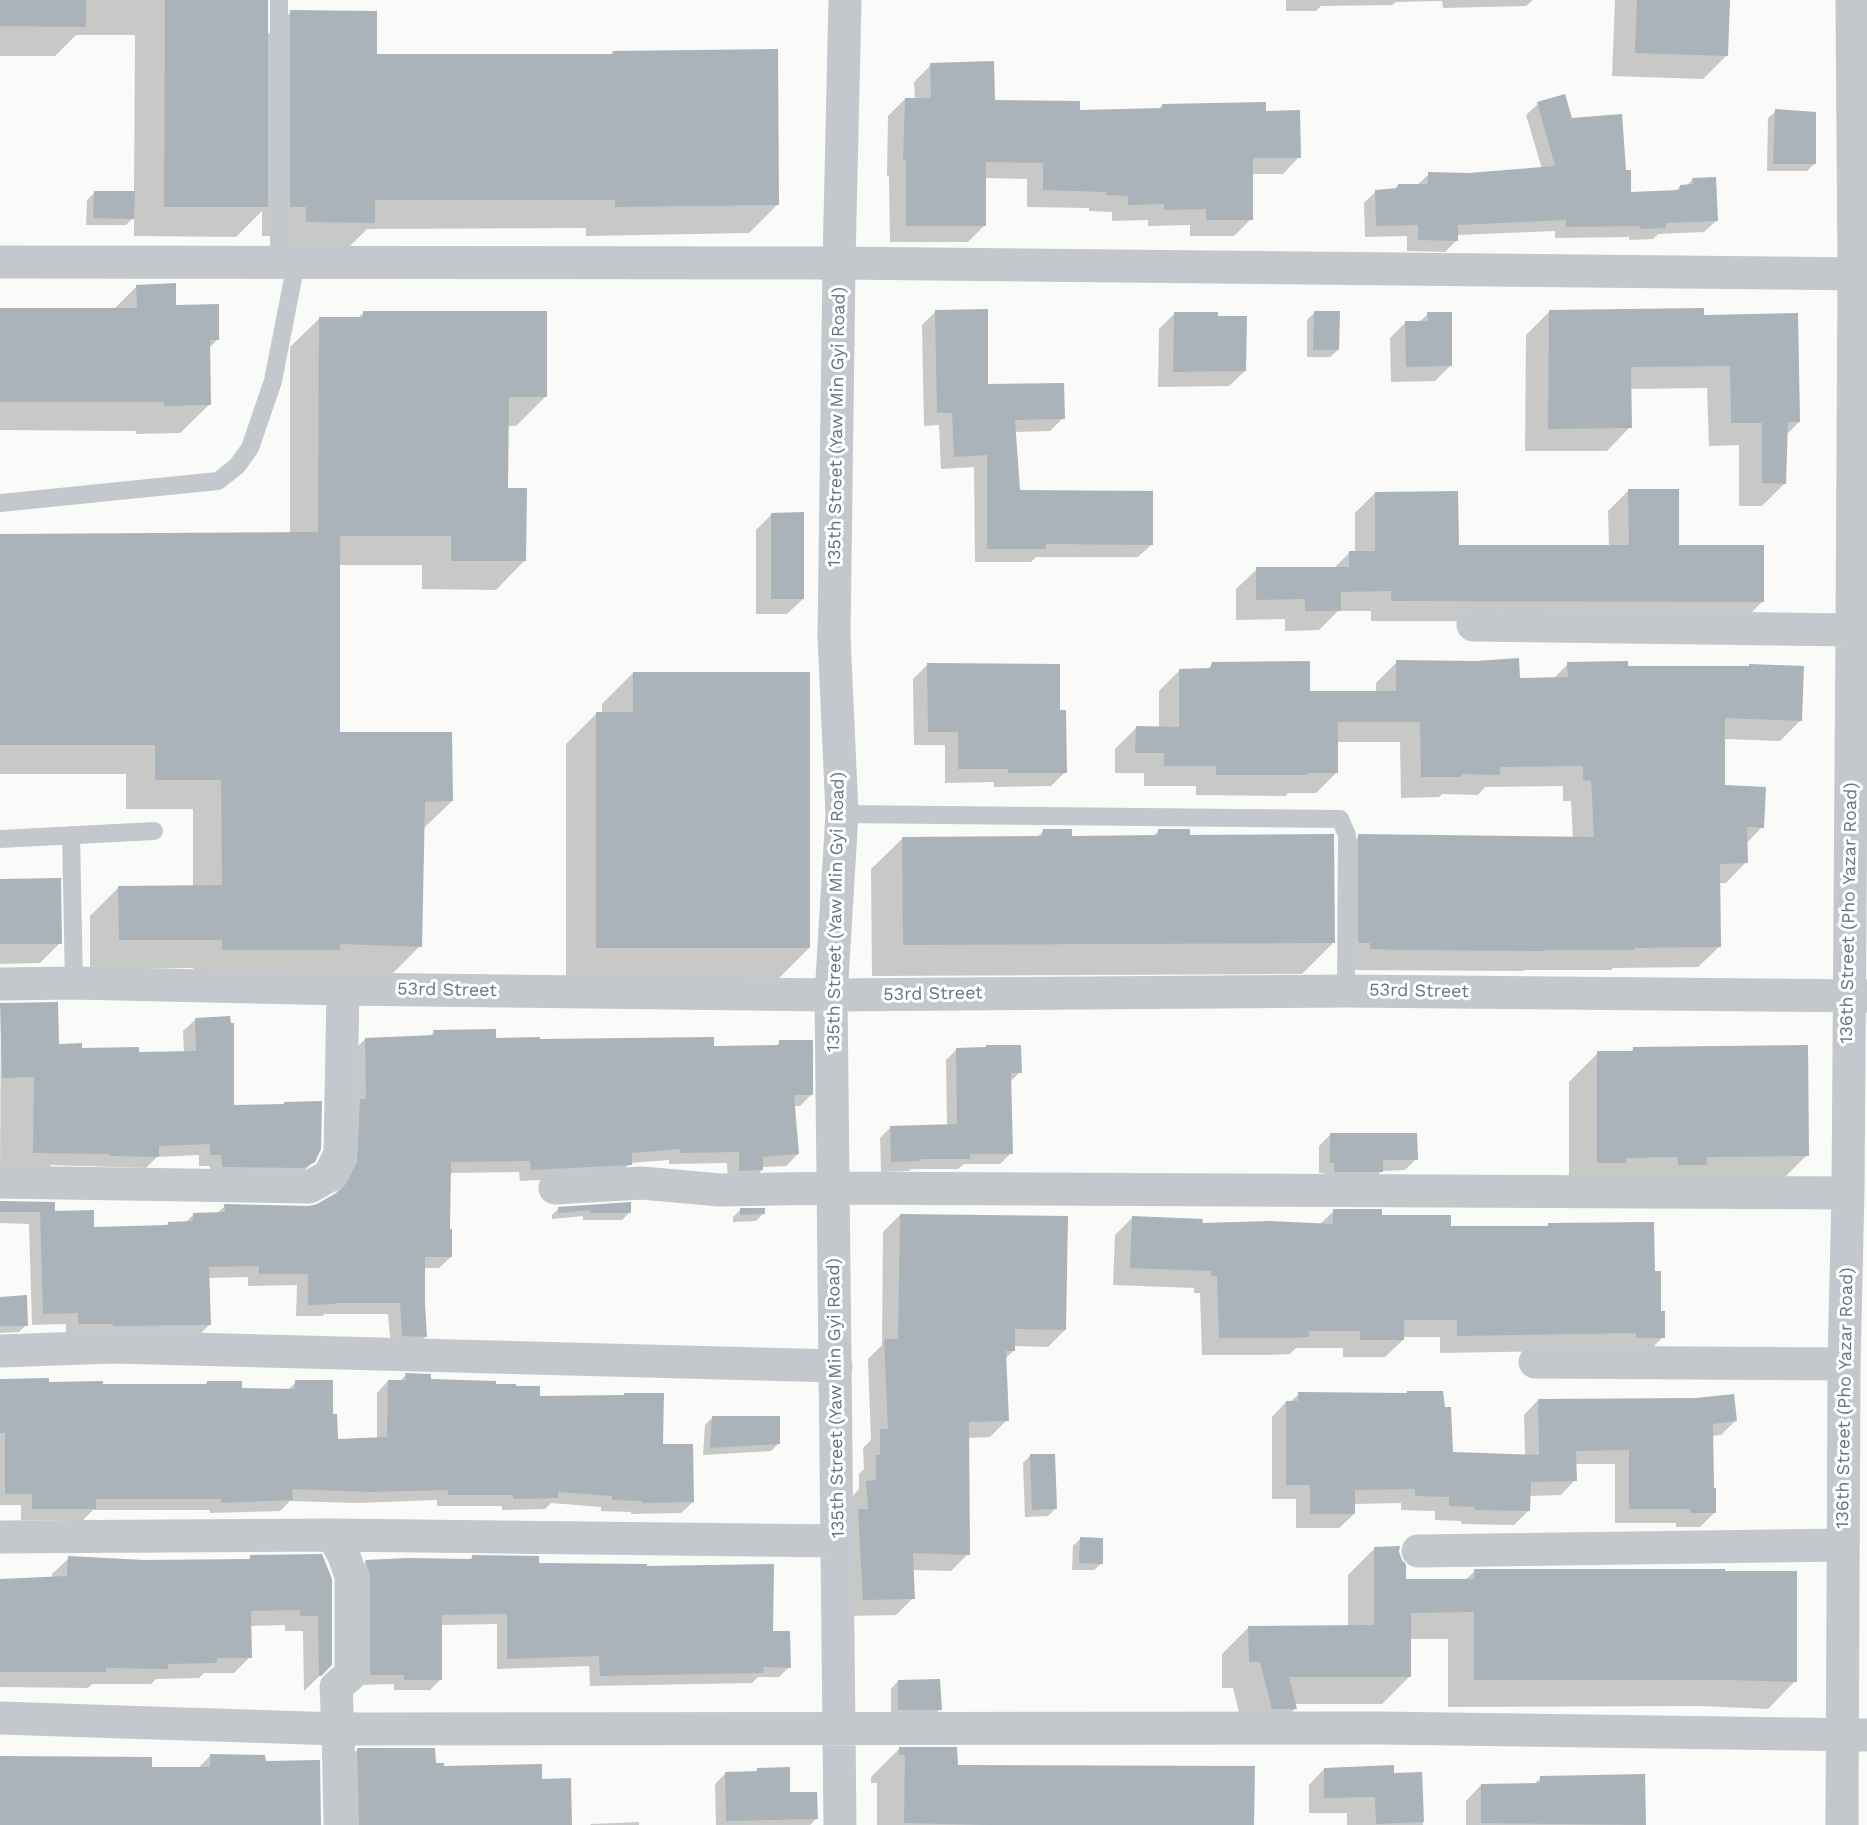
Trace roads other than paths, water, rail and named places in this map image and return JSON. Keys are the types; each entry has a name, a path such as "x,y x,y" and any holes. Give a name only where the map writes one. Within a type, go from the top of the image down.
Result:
{"street":[{"name":"135th Street (Yaw Min Gyi Road)","path":"840,1825 831,995 842,814 834,636 845,0"},
{"name":"136th Street (Pho Yazar Road)","path":"1842,1825 1854,1734 1843,1545 1848,1193 1858,995 1852,630 1861,273 1852,0"},
{"path":"0,262 839,263 1861,273"},
{"path":"1473,625 1852,630"},
{"name":"53rd Street","path":"0,984 75,983 831,995 1346,991 1858,995"},
{"path":"0,1182 309,1187 329,1176 340,1154 343,989"},
{"path":"555,1188 642,1183 720,1190 834,1188 1848,1193"},
{"path":"0,1351 113,1347 836,1366"},
{"path":"1534,1362 1844,1364"},
{"path":"333,1535 351,1576 351,1674 336,1687 340,1825"},
{"path":"0,1537 333,1535 838,1540"},
{"path":"1418,1551 1843,1545"},
{"path":"0,1718 338,1729 1380,1728 1854,1734"}],"lane":[{"path":"0,503 218,481 237,466 250,448 273,381 287,263 279,0"},
{"path":"842,814 1340,819 1347,835 1346,991"},
{"path":"0,839 154,831"},
{"path":"71,835 75,983"}]}
